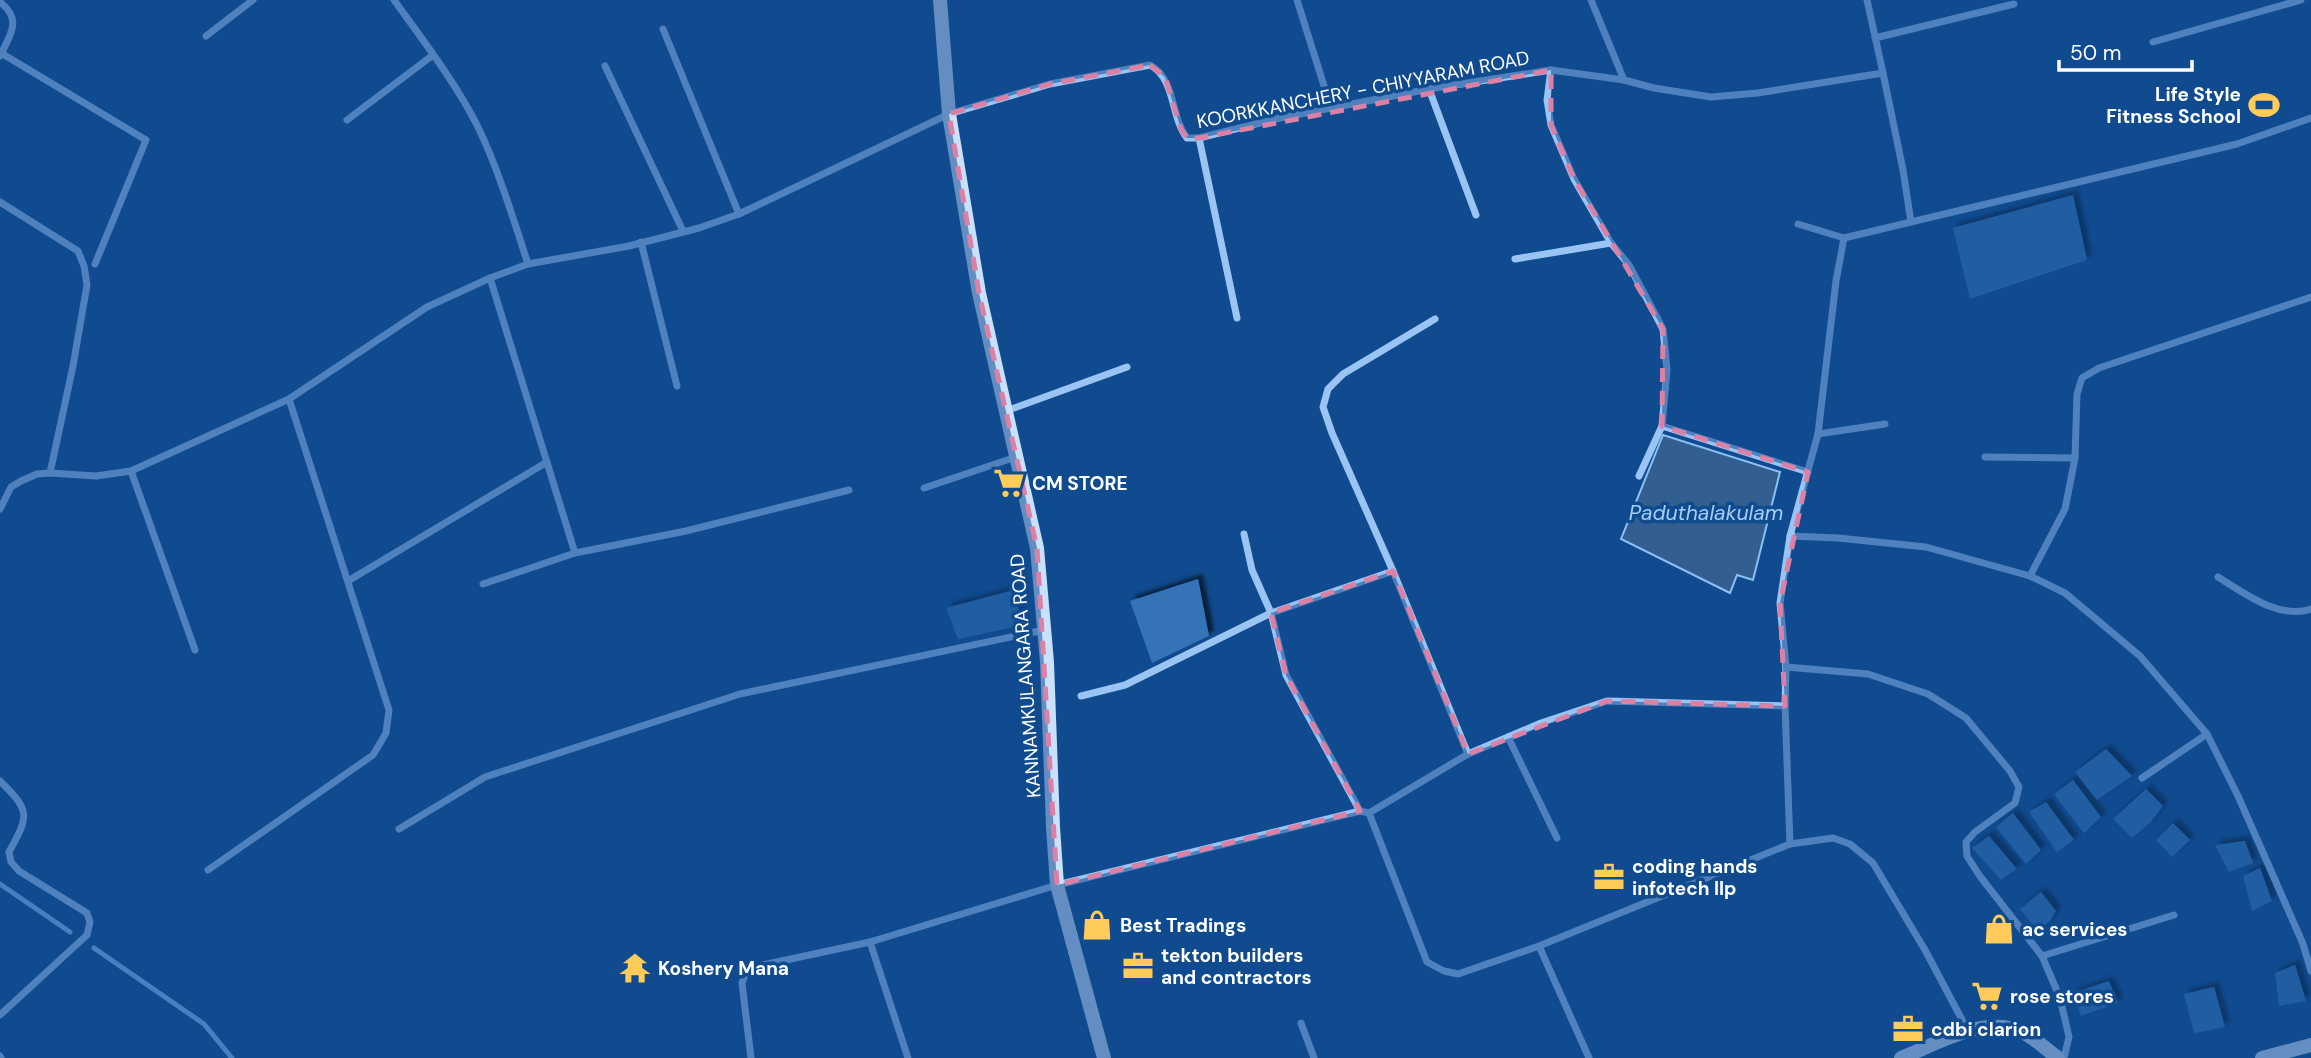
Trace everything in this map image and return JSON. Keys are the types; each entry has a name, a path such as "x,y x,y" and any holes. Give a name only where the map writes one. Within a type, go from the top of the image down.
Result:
{"street":[{"path":"206,36 253,0"},
{"path":"394,0 477,125 496,170 528,264"},
{"name":"KANNAMKULANGARA ROAD","path":"940,0 949,114 979,293 1037,548 1047,662 1057,885 1104,1058"},
{"path":"1297,0 1331,108"},
{"path":"1591,0 1624,80"},
{"path":"1867,0 1903,170 1911,222"},
{"path":"2153,43 2301,0"},
{"path":"0,2 12,15 13,30 1,55 146,140 95,264"},
{"path":"1875,38 2014,4"},
{"path":"663,29 739,214"},
{"path":"347,120 433,55"},
{"name":"KOORKKANCHERY - CHIYYARAM ROAD","path":"50,473 96,476 131,471 289,400 427,307 490,278 528,264 683,232 739,214 949,114 1049,84 1150,65 1165,77 1181,130 1187,138 1199,138 1280,118 1429,89 1550,70 1624,80 1654,88 1712,97 1758,93 1883,73"},
{"path":"605,66 683,232"},
{"path":"1550,70 1547,100 1551,125 1574,180 1611,243 1629,265 1663,329 1667,370 1662,425 1639,476"},
{"path":"1429,89 1476,215"},
{"path":"1798,224 1844,239 2237,144 2311,118"},
{"path":"1199,138 1237,318"},
{"path":"0,202 78,251 87,285 50,473 37,474 11,487 0,509"},
{"path":"1790,844 1784,706 1786,667 1780,603 1790,536 1818,434 1836,281 1844,239"},
{"path":"640,242 677,386"},
{"path":"1515,259 1611,243"},
{"path":"490,278 575,553"},
{"path":"2030,576 2066,509 2075,458 2077,394 2082,378 2099,368 2311,297"},
{"path":"1435,319 1343,374 1328,389 1323,407 1468,754"},
{"path":"1006,411 1127,367"},
{"path":"208,870 373,755 386,733 389,710 289,400"},
{"path":"1818,434 1885,424"},
{"path":"1662,425 1808,472"},
{"path":"923,488 1017,456"},
{"path":"1985,457 2075,458"},
{"path":"348,581 547,462"},
{"path":"131,471 195,650"},
{"path":"483,584 575,553 686,530 849,490"},
{"path":"1244,534 1252,570 1270,613 1286,675 1360,811"},
{"path":"1790,536 1926,547 2030,576 2065,593 2140,656 2207,734 2272,873 2303,944 2311,971"},
{"path":"1081,695 1125,685 1270,613 1393,570"},
{"path":"2218,577 2256,601 2301,612 2311,609"},
{"path":"399,829 485,777 740,694 1044,630"},
{"path":"1786,667 1868,674 1928,694 1966,718 2010,771 2019,787 2015,803 1975,832 1966,842 1966,856 2042,956 2060,998 2069,1037 2064,1058"},
{"path":"751,1058 742,983 746,972 758,966 870,942 1057,885 1360,811 1369,813 1468,754 1578,709 1607,701 1784,706"},
{"path":"2142,778 2207,734"},
{"path":"1508,737 1556,838"},
{"path":"0,780 16,796 24,811 24,824 9,852 11,862 19,871 87,914 90,922 87,935 0,1016"},
{"path":"1369,813 1427,962 1444,971 1458,974 1539,946 1790,844 1833,838 1850,844 1873,863 1925,950 1968,1031"},
{"path":"2042,956 2174,915"},
{"path":"870,942 908,1058"},
{"path":"1539,946 1589,1058"},
{"path":"1301,1023 1314,1058"},
{"path":"1901,1058 1968,1031 1992,1026 2022,1032 2058,1058"},
{"path":"2262,1058 2311,1045"}],"highlighted area":[{"path":"1150,65 1165,77 1181,129 1187,138 1199,138 1551,70 1551,125 1574,179 1663,329 1662,426 1808,472 1780,603 1785,706 1607,701 1468,754 1393,571 1271,613 1286,675 1360,811 1057,885 1037,548 979,293 949,114 1050,84"}],"water":[{"name":"Paduthalakulam","path":"1663,435 1780,472 1753,580 1737,575 1730,593 1621,539"}],"building":[{"path":"2073,195 2087,260 1970,299 1953,228"},
{"path":"1198,579 1209,636 1152,663 1130,601"},
{"path":"1014,590 1023,625 958,639 946,608"},
{"path":"2106,749 2132,776 2097,800 2075,772"},
{"path":"2073,780 2101,817 2084,833 2054,794"},
{"path":"2146,789 2163,806 2151,822 2132,838 2113,819"},
{"path":"2046,802 2074,840 2057,852 2029,812"},
{"path":"2013,813 2041,850 2026,864 1996,827"},
{"path":"2173,823 2190,840 2172,857 2156,840"},
{"path":"1989,836 2017,869 2001,880 1972,848"},
{"path":"2245,841 2253,863 2229,872 2215,845"},
{"path":"2260,868 2272,901 2252,911 2243,876"},
{"path":"2041,892 2056,911 2050,921 2038,931 2020,909"},
{"path":"2295,965 2306,1001 2279,1006 2275,973"},
{"path":"2109,981 2118,1003 2081,1016 2073,993"},
{"path":"2214,987 2225,1027 2194,1033 2184,994"}],"waterway":[{"path":"0,884 70,932"},
{"path":"94,948 204,1024 232,1058"}],"place":[{"name":"Life Style Fitness School","path":"2264,105"},
{"name":"CM STORE","path":"1009,483"},
{"name":"coding hands infotech llp","path":"1609,877"},
{"name":"Best Tradings","path":"1097,925"},
{"name":"ac services","path":"1999,929"},
{"name":"tekton builders and contractors","path":"1138,966"},
{"name":"Koshery Mana","path":"635,968"},
{"name":"rose stores","path":"1987,996"},
{"name":"cdbi clarion","path":"1908,1029"}]}
